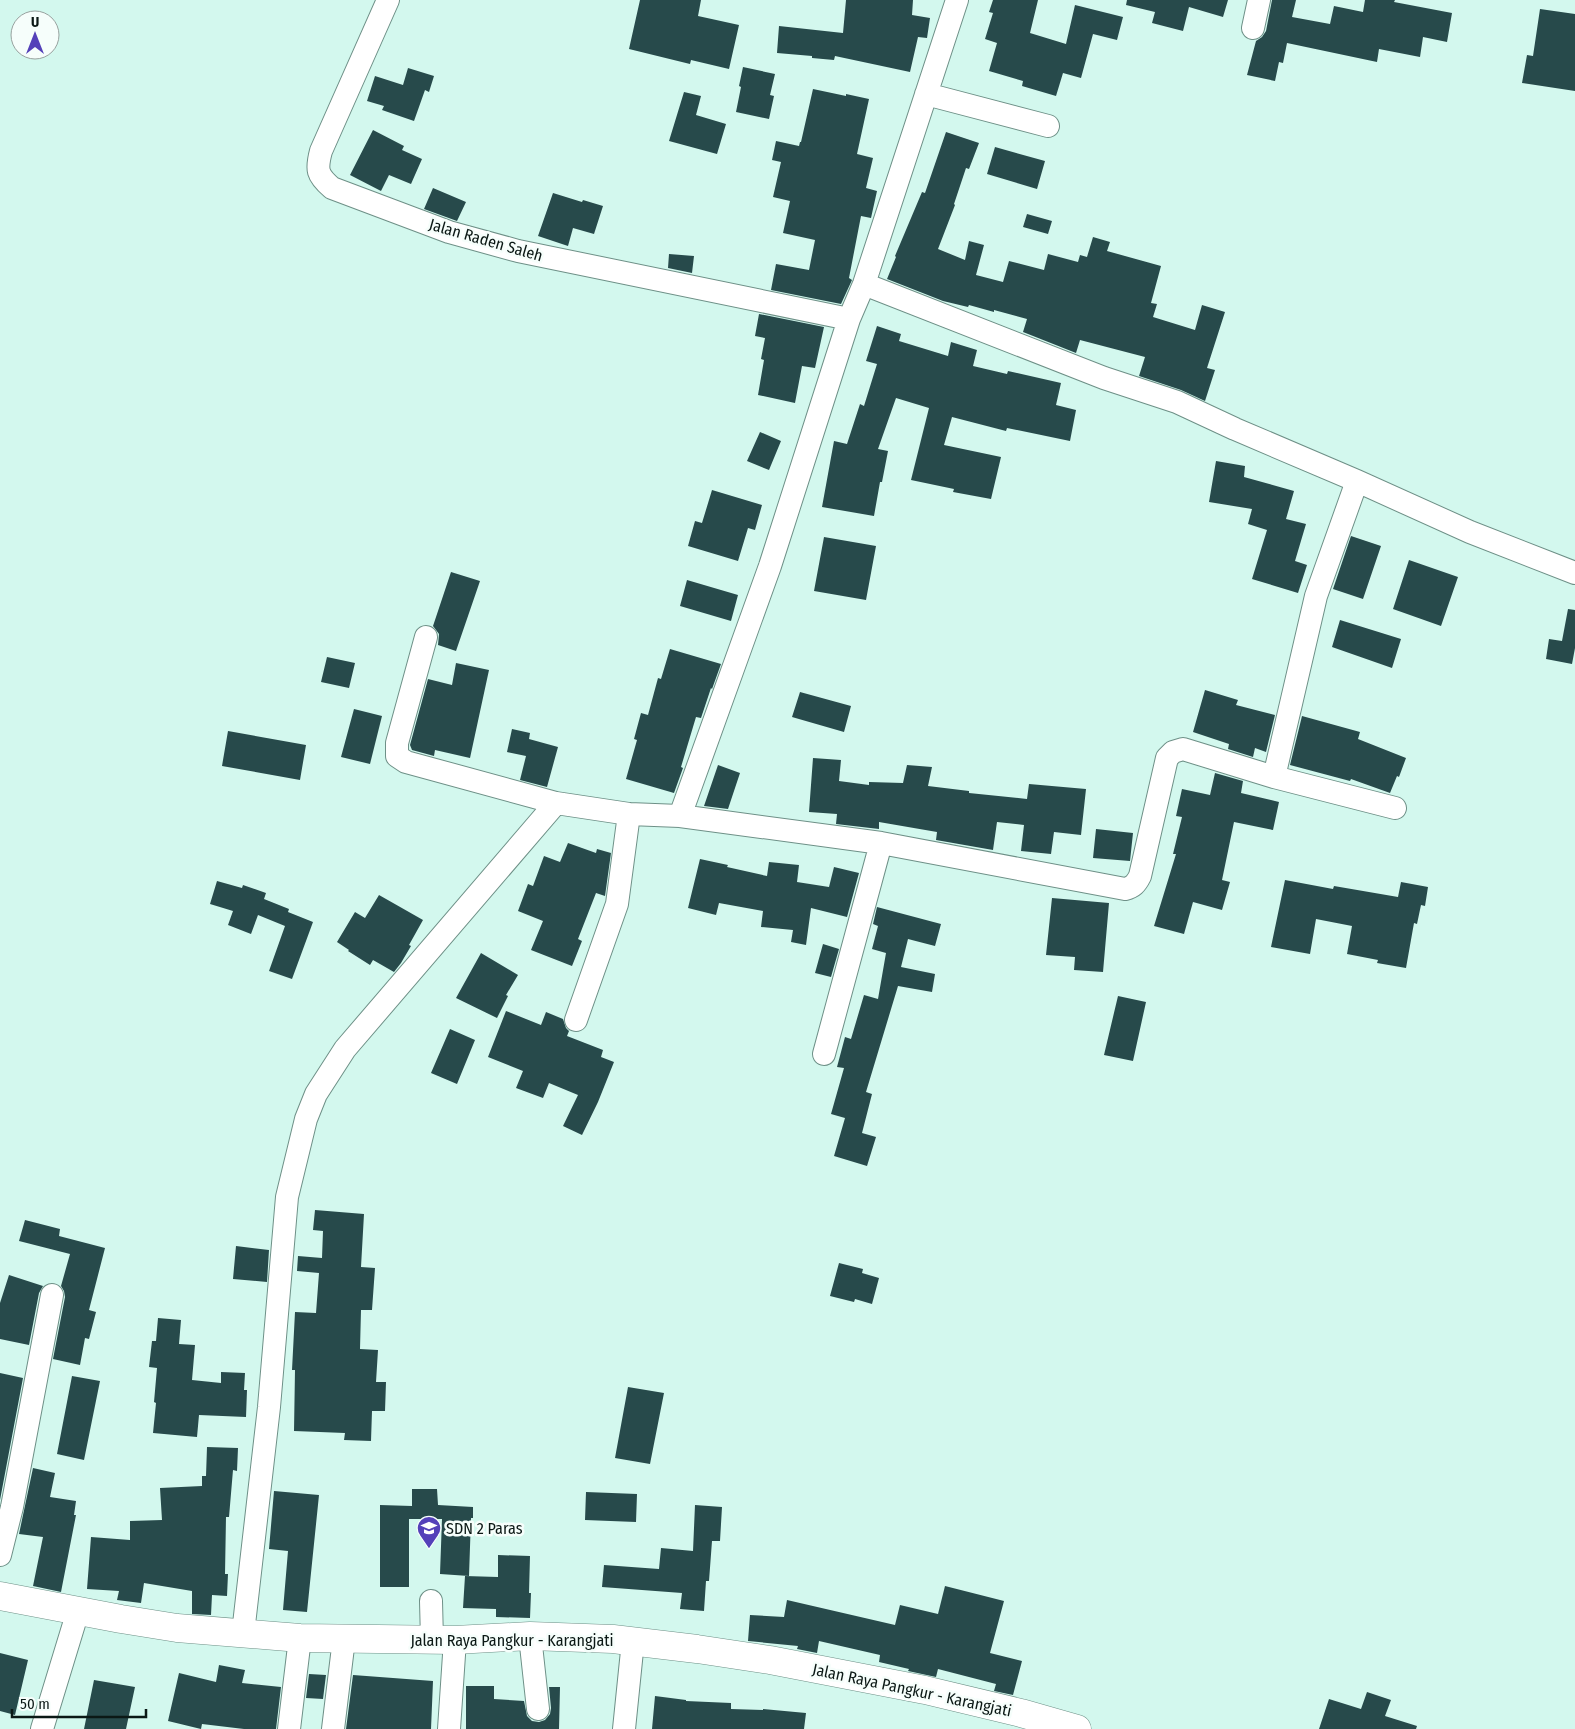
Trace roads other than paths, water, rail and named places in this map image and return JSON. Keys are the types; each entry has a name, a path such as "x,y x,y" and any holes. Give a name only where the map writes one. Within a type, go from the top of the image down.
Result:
{"main road":[{"name":"Jalan Raya Pangkur - Karangjati","path":"0,1596 177,1628 300,1638 443,1640 530,1636 613,1638 770,1660 925,1690 1022,1713 1078,1729"}],"street":[{"name":"Jalan Raden Saleh","path":"388,0 322,151 318,170 320,178 332,188 449,232 518,251 849,319"},
{"path":"680,816 770,566 849,319 864,284 957,0"},
{"path":"1253,28 1259,0"},
{"path":"926,94 1048,126"},
{"path":"864,284 1104,378 1177,402 1470,532 1575,573"},
{"path":"1274,777 1316,596 1357,481"},
{"path":"426,637 397,743 397,756 406,762 556,804 629,814 680,816 881,843 1125,889 1137,883 1140,876 1167,758 1173,752 1183,749 1274,777 1394,808"},
{"path":"243,1633 268,1407 287,1197 306,1119 316,1094 345,1049 556,804"},
{"path":"576,1020 617,904 629,814"},
{"path":"824,1054 881,843"},
{"path":"0,1555 12,1507 52,1295"},
{"path":"431,1601 443,1640 449,1729"},
{"path":"42,1729 78,1611"},
{"path":"530,1636 538,1709"},
{"path":"289,1729 300,1638"},
{"path":"333,1729 344,1639"},
{"path":"624,1729 633,1641"}],"place":[{"name":"SDN 2 Paras","path":"429,1549"}]}
